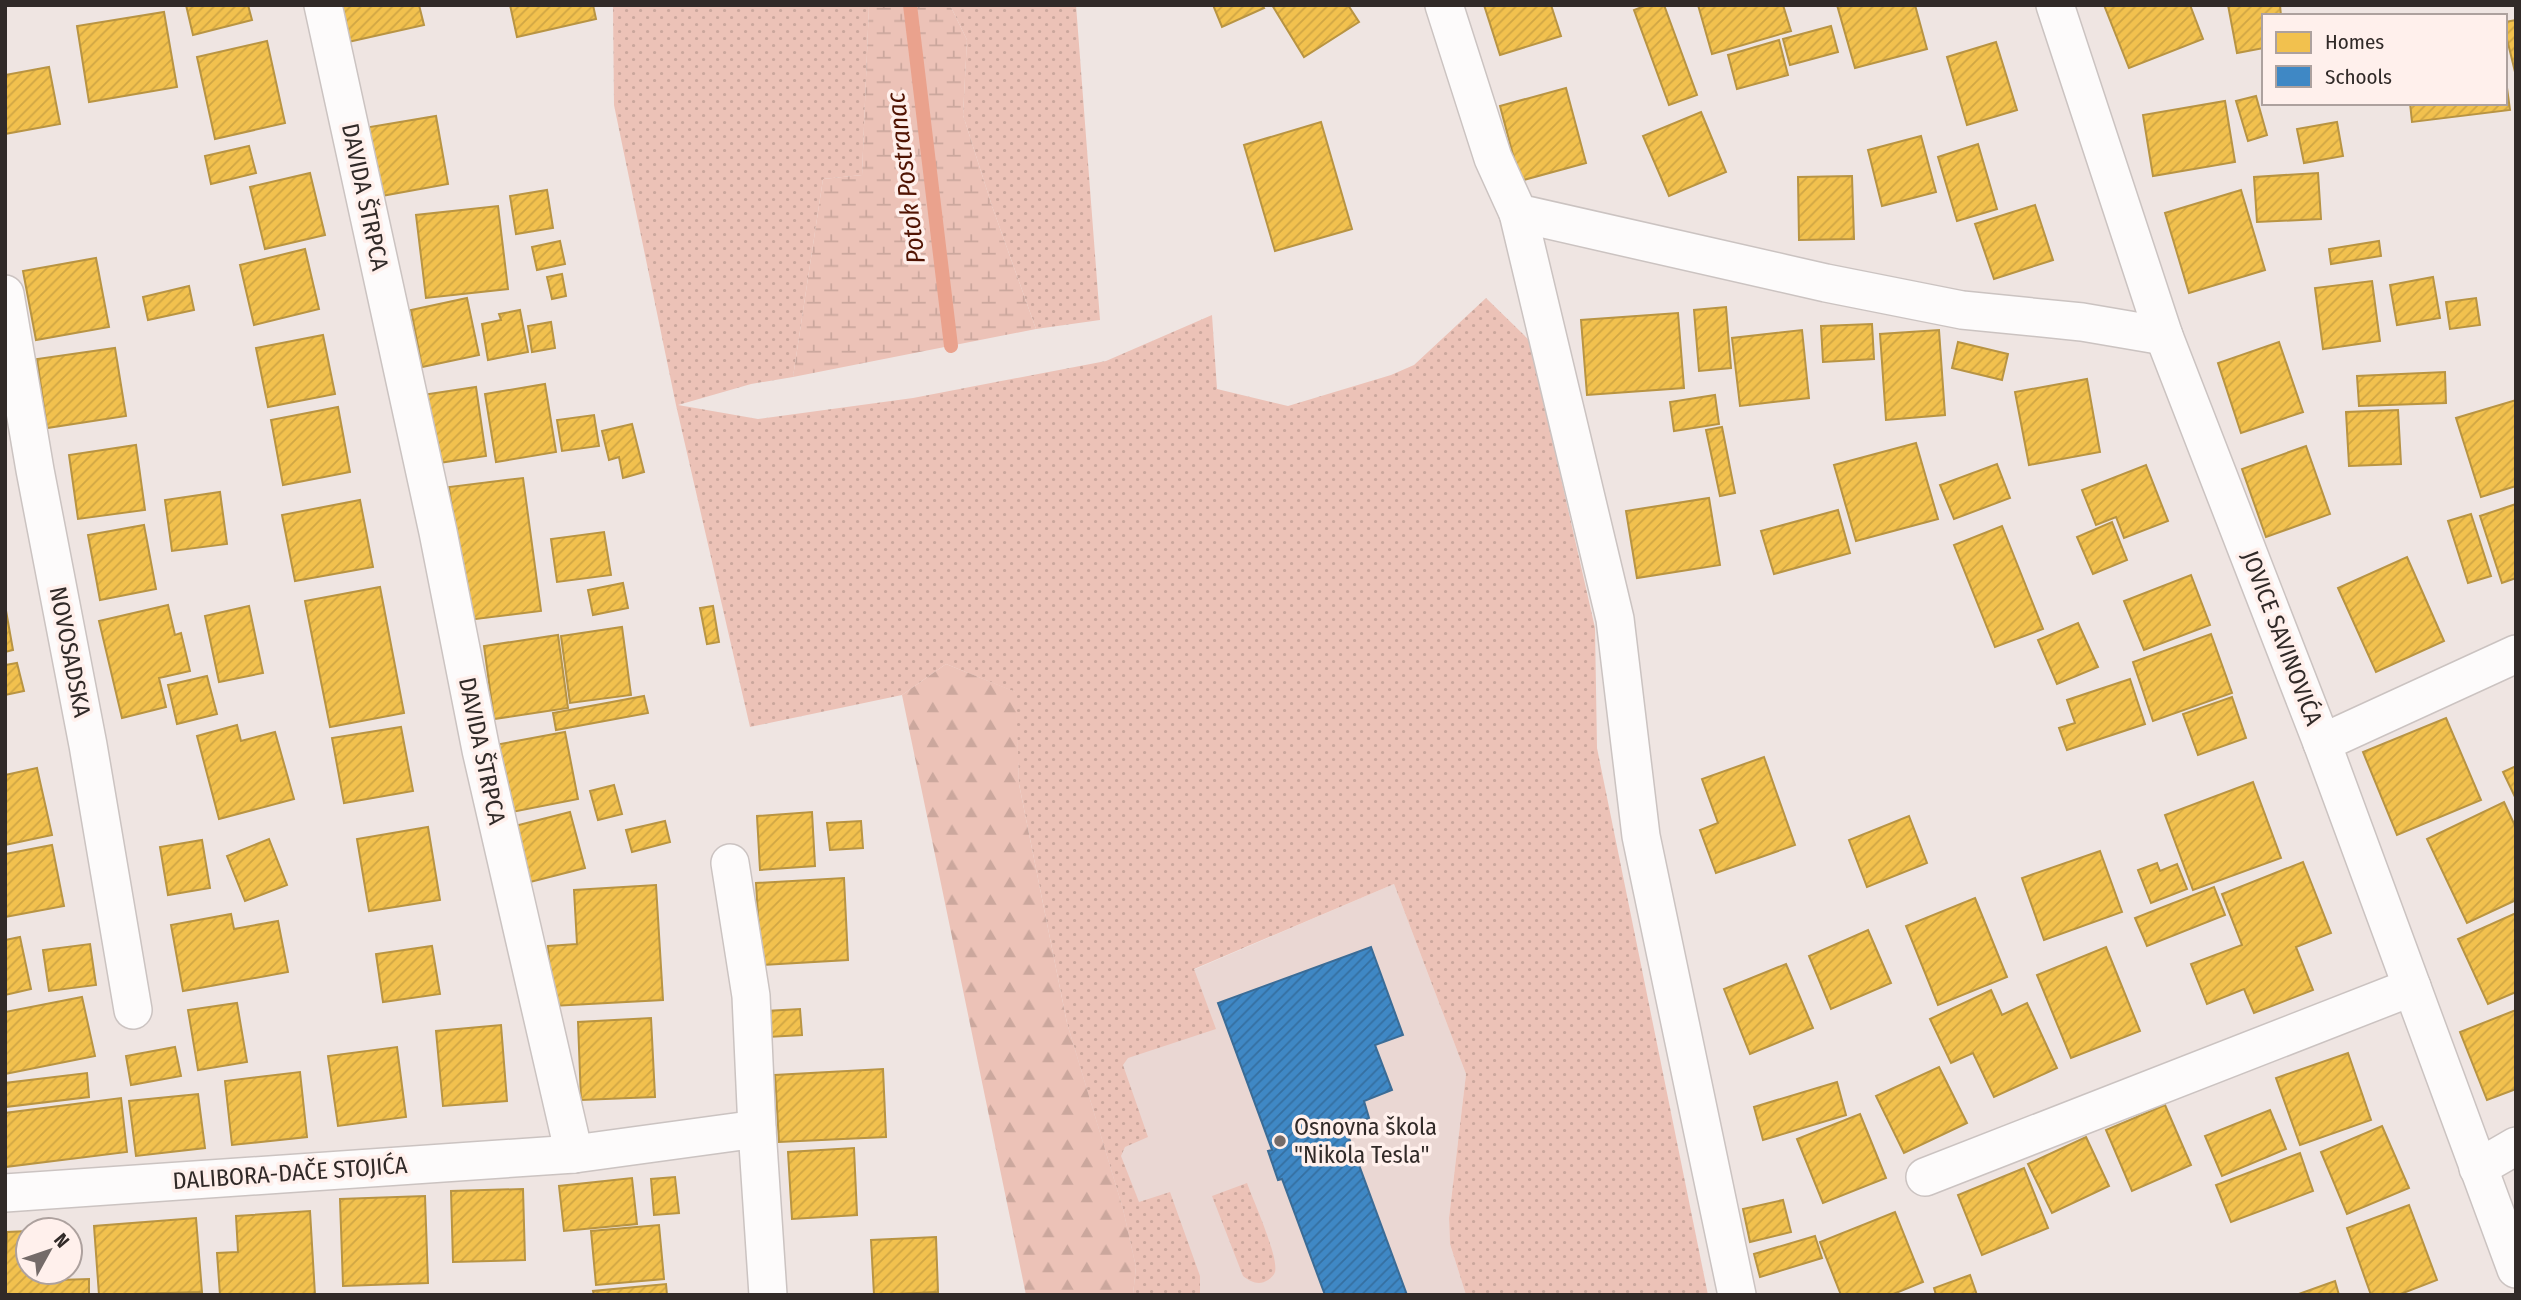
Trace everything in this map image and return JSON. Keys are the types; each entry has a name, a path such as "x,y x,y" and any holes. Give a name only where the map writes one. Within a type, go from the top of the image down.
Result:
{"street":[{"name":"DAVIDA ŠTRPCA","path":"323,5 438,532 481,750 574,1154"},
{"path":"1444,5 1493,158 1518,213 1615,619 1641,836 1737,1295"},
{"name":"JOVICE SAVINOVIĆA","path":"2055,5 2164,336 2322,743 2516,1269"},
{"path":"1518,213 1826,283 1962,310 2082,322 2164,336"},
{"name":"NOVOSADSKA","path":"5,294 34,470 88,745 133,1010"},
{"path":"2322,743 2516,654"},
{"path":"730,863 751,996 768,1295"},
{"path":"1925,1177 2412,987"},
{"path":"574,1154 757,1129"},
{"path":"2478,1168 2516,1146"},
{"name":"DALIBORA-DAČE STOJIĆA","path":"5,1193 574,1154"}],"shaded area":[{"name":"Osnovna škola \"Nikola Tesla\"","path":"1394,884 1466,1074 1449,1218 1450,1244 1466,1295 1133,1295 1136,1267 1067,1024"}],"green space":[{"path":"613,5 869,5 862,175 823,179 793,377 751,384 678,405 758,419 913,398 1106,361 1212,315 1217,389 1288,406 1391,375 1414,365 1486,298 1530,341 1595,628 1597,748 1708,1295 1466,1295 1450,1244 1449,1218 1466,1074 1394,884 1194,969 1216,1029 1128,1058 1123,1065 1148,1137 1125,1147 1121,1156 1139,1202 1170,1192 1200,1276 1200,1295 1133,1295 1136,1267 1123,1209 1067,1023 1019,784 1015,692 946,664 902,695 750,727 676,405 614,105"},
{"path":"869,5 950,5 967,40 963,115 1036,329 793,377 823,179 862,175"},
{"path":"950,5 1076,5 1100,320 1036,329 963,115 967,40"},
{"path":"946,664 1016,692 1019,784 1067,1023 1123,1209 1136,1267 1133,1295 1026,1295 902,695"},
{"path":"1247,1183 1275,1265 1273,1275 1261,1283 1243,1276 1212,1196"}],"building: Homes":[{"path":"186,5 248,5 252,20 193,35"},
{"path":"339,5 419,5 424,25 348,42"},
{"path":"510,5 593,5 596,19 517,37"},
{"path":"1213,5 1262,5 1264,8 1222,27"},
{"path":"1272,5 1348,5 1359,22 1304,57"},
{"path":"1484,5 1551,5 1561,36 1500,55"},
{"path":"1647,5 1664,5 1697,95 1669,105 1634,10"},
{"path":"1698,5 1783,5 1791,31 1712,54"},
{"path":"1837,5 1915,5 1927,49 1855,68"},
{"path":"2104,5 2190,5 2203,39 2129,68"},
{"path":"2228,5 2280,5 2281,14 2262,14 2262,48 2237,53"},
{"path":"164,12 177,87 89,102 77,26"},
{"path":"2516,20 2516,76 2507,39 2507,22"},
{"path":"1831,26 1838,52 1790,65 1783,39"},
{"path":"1779,40 1788,75 1737,89 1728,55"},
{"path":"267,41 285,123 215,139 197,57"},
{"path":"1996,42 2017,110 1967,125 1947,57"},
{"path":"49,67 60,124 5,134 5,75"},
{"path":"1566,88 1586,163 1520,181 1500,106"},
{"path":"2507,88 2510,110 2412,122 2410,105 2507,105"},
{"path":"2256,96 2267,135 2248,141 2236,101"},
{"path":"2225,101 2235,162 2153,176 2143,115"},
{"path":"1701,112 1726,172 1669,196 1643,136"},
{"path":"436,116 448,184 376,197 364,128"},
{"path":"1321,122 1352,229 1275,251 1244,145"},
{"path":"2337,122 2343,156 2304,163 2297,129"},
{"path":"1921,136 1936,192 1882,206 1868,150"},
{"path":"1978,144 1997,209 1957,221 1938,157"},
{"path":"249,146 256,173 211,184 205,156"},
{"path":"310,173 325,235 265,249 250,187"},
{"path":"2318,173 2321,219 2257,222 2254,177"},
{"path":"1852,176 1854,239 1799,240 1798,177"},
{"path":"547,190 553,228 516,234 510,196"},
{"path":"2241,190 2265,270 2189,293 2165,213"},
{"path":"2035,205 2053,260 1994,279 1975,224"},
{"path":"498,206 508,289 426,298 416,215"},
{"path":"560,241 565,264 537,270 532,247"},
{"path":"2379,241 2381,256 2331,264 2329,249"},
{"path":"305,249 319,309 254,325 240,265"},
{"path":"96,258 109,327 36,340 23,271"},
{"path":"562,274 566,296 552,299 547,277"},
{"path":"2433,277 2440,318 2397,325 2390,285"},
{"path":"2372,281 2380,341 2323,349 2315,288"},
{"path":"189,286 194,310 148,320 143,297"},
{"path":"467,298 479,355 422,367 411,310"},
{"path":"2476,298 2480,325 2450,329 2446,302"},
{"path":"1726,307 1731,368 1699,371 1694,310"},
{"path":"520,310 528,352 488,360 482,324 501,320 499,314"},
{"path":"1678,313 1684,388 1587,395 1581,320"},
{"path":"551,322 555,348 532,352 528,326"},
{"path":"1872,324 1874,359 1823,362 1821,326"},
{"path":"1802,330 1809,398 1740,406 1732,338"},
{"path":"1939,330 1945,415 1886,420 1880,334"},
{"path":"323,335 335,394 268,407 256,348"},
{"path":"1958,342 2008,354 2002,380 1952,368"},
{"path":"2279,342 2303,412 2241,433 2218,363"},
{"path":"115,348 126,416 47,428 37,359"},
{"path":"2445,372 2446,403 2359,406 2357,376"},
{"path":"2087,379 2100,452 2029,465 2015,392"},
{"path":"545,384 556,452 496,462 485,394"},
{"path":"476,387 486,456 432,464 422,395"},
{"path":"1715,395 1719,424 1674,431 1670,402"},
{"path":"2516,400 2516,486 2481,497 2456,418"},
{"path":"338,407 350,472 283,485 271,420"},
{"path":"2398,410 2401,464 2349,466 2346,412"},
{"path":"594,415 599,446 562,451 557,420"},
{"path":"632,424 644,472 623,478 619,457 609,460 602,431"},
{"path":"1722,427 1735,493 1720,496 1706,430"},
{"path":"1916,443 1938,519 1856,541 1834,465"},
{"path":"136,445 145,510 78,519 69,455"},
{"path":"2306,446 2330,514 2266,537 2242,469"},
{"path":"1997,464 2010,498 1954,519 1940,485"},
{"path":"2146,465 2168,521 2124,538 2116,517 2096,525 2082,490"},
{"path":"523,478 541,611 468,620 449,487"},
{"path":"220,492 227,544 172,551 165,500"},
{"path":"1709,498 1720,565 1637,578 1626,511"},
{"path":"360,500 373,567 295,581 282,515"},
{"path":"2516,504 2516,578 2502,583 2480,516"},
{"path":"1838,510 1850,553 1774,574 1761,531"},
{"path":"2471,514 2491,576 2468,583 2448,521"},
{"path":"2112,522 2127,560 2093,574 2077,537"},
{"path":"144,525 156,589 100,600 88,535"},
{"path":"2002,526 2043,629 1995,647 1954,545"},
{"path":"604,532 611,575 557,582 551,539"},
{"path":"2407,557 2444,641 2376,672 2338,588"},
{"path":"2191,575 2210,625 2144,650 2124,601"},
{"path":"623,583 628,608 593,615 588,590"},
{"path":"380,587 404,713 330,727 305,601"},
{"path":"5,605 13,650 5,652"},
{"path":"168,605 175,635 181,633 190,671 159,678 166,707 122,718 99,621"},
{"path":"249,606 263,673 219,682 205,616"},
{"path":"713,606 719,642 707,644 700,608"},
{"path":"2078,623 2098,667 2057,684 2038,640"},
{"path":"622,627 631,695 570,703 561,636"},
{"path":"2211,634 2232,693 2153,721 2133,662"},
{"path":"558,635 568,708 494,719 484,646"},
{"path":"17,663 24,691 5,695 5,665"},
{"path":"207,676 217,714 177,724 168,685"},
{"path":"2130,679 2145,724 2067,750 2059,728 2075,723 2067,700"},
{"path":"644,696 648,713 556,730 553,713"},
{"path":"2232,697 2246,738 2198,755 2183,714"},
{"path":"2446,718 2481,800 2397,835 2363,752"},
{"path":"237,725 241,741 275,732 294,799 219,819 197,736"},
{"path":"401,727 413,791 344,803 332,738"},
{"path":"565,732 578,799 507,813 495,745"},
{"path":"1764,757 1795,845 1716,873 1700,830 1718,823 1702,779"},
{"path":"2516,766 2516,799 2503,772"},
{"path":"37,768 52,835 5,845 5,775"},
{"path":"2253,782 2281,858 2193,890 2165,815"},
{"path":"614,785 622,814 598,820 590,791"},
{"path":"2504,802 2516,828 2516,900 2467,923 2427,839"},
{"path":"570,812 585,868 526,883 511,827"},
{"path":"812,812 815,866 760,870 757,816"},
{"path":"1909,816 1927,863 1867,887 1849,840"},
{"path":"665,821 670,842 632,852 626,830"},
{"path":"861,821 863,848 830,850 827,823"},
{"path":"428,827 440,900 369,911 357,839"},
{"path":"269,839 287,885 245,901 227,856"},
{"path":"202,840 210,888 168,895 160,847"},
{"path":"52,845 64,906 5,917 5,854"},
{"path":"2100,851 2122,912 2044,940 2022,878"},
{"path":"2303,862 2331,933 2296,947 2313,990 2254,1013 2244,989 2207,1004 2191,964 2242,945 2222,894"},
{"path":"2157,863 2160,871 2177,864 2187,889 2151,903 2138,870"},
{"path":"844,878 848,960 761,965 756,883"},
{"path":"656,885 663,1000 552,1006 548,946 577,944 574,890"},
{"path":"2214,887 2225,915 2147,946 2135,918"},
{"path":"1975,898 2007,977 1938,1005 1906,926"},
{"path":"2516,913 2516,992 2488,1004 2458,939"},
{"path":"231,914 234,929 278,921 288,972 183,991 171,925"},
{"path":"1868,930 1891,983 1831,1009 1809,956"},
{"path":"20,937 31,989 5,995 5,940"},
{"path":"90,944 96,985 49,991 43,950"},
{"path":"432,946 440,994 383,1002 376,954"},
{"path":"2106,947 2140,1031 2071,1058 2037,975"},
{"path":"1786,964 1813,1028 1750,1054 1724,989"},
{"path":"1991,990 2002,1015 2027,1003 2057,1068 1994,1097 1973,1053 1951,1063 1930,1019"},
{"path":"82,997 95,1056 5,1074 5,1012"},
{"path":"237,1003 247,1062 198,1070 188,1010"},
{"path":"800,1009 802,1035 768,1037 766,1011"},
{"path":"2516,1010 2516,1089 2487,1100 2460,1032"},
{"path":"651,1018 655,1097 581,1100 578,1022"},
{"path":"501,1025 507,1101 443,1106 436,1031"},
{"path":"175,1047 181,1076 131,1085 126,1056"},
{"path":"397,1047 406,1117 338,1126 328,1056"},
{"path":"2348,1053 2371,1120 2300,1145 2276,1078"},
{"path":"1939,1067 1967,1123 1904,1153 1876,1096"},
{"path":"883,1069 886,1137 779,1142 775,1075"},
{"path":"300,1072 307,1137 232,1145 225,1081"},
{"path":"87,1073 89,1097 5,1107 5,1083"},
{"path":"1837,1082 1846,1115 1763,1140 1754,1107"},
{"path":"198,1094 205,1148 136,1156 129,1101"},
{"path":"121,1098 127,1152 5,1167 5,1113"},
{"path":"2165,1105 2191,1165 2132,1191 2106,1130"},
{"path":"2270,1110 2286,1149 2222,1176 2205,1136"},
{"path":"1860,1114 1886,1178 1823,1203 1797,1139"},
{"path":"2382,1126 2409,1188 2347,1214 2321,1152"},
{"path":"2086,1137 2109,1186 2052,1213 2028,1164"},
{"path":"854,1148 857,1215 792,1219 788,1152"},
{"path":"2300,1153 2313,1191 2231,1222 2216,1185"},
{"path":"2024,1168 2048,1228 1982,1255 1958,1195"},
{"path":"675,1177 679,1213 654,1215 651,1179"},
{"path":"632,1178 637,1224 564,1231 559,1186"},
{"path":"523,1189 525,1260 453,1262 451,1191"},
{"path":"425,1196 428,1283 343,1286 340,1199"},
{"path":"1783,1200 1791,1232 1750,1242 1743,1209"},
{"path":"2409,1205 2437,1280 2398,1295 2371,1295 2347,1228"},
{"path":"310,1211 315,1295 220,1295 217,1253 238,1252 236,1216"},
{"path":"1895,1212 1923,1282 1891,1295 1841,1295 1820,1242"},
{"path":"196,1218 202,1292 99,1295 94,1226"},
{"path":"659,1225 664,1279 596,1285 591,1231"},
{"path":"7,1232 14,1232 14,1286 84,1286 84,1279 89,1279 89,1295 5,1295"},
{"path":"1815,1236 1822,1258 1760,1277 1754,1254"},
{"path":"936,1237 938,1292 874,1295 871,1240"},
{"path":"1970,1275 1977,1295 1936,1295 1934,1288"},
{"path":"2335,1281 2339,1295 2296,1295"},
{"path":"666,1284 667,1295 594,1295 593,1291"}],"building: Schools":[{"path":"1371,947 1403,1035 1375,1045 1392,1090 1364,1101 1369,1118 1345,1127 1407,1295 1325,1295 1282,1179 1278,1180 1268,1151 1272,1150 1218,1003"}],"waterway":[{"name":"Potok Postranac","path":"910,5 951,346"}],"place":[{"name":"Osnovna škola \"Nikola Tesla\"","path":"1280,1141"}]}
